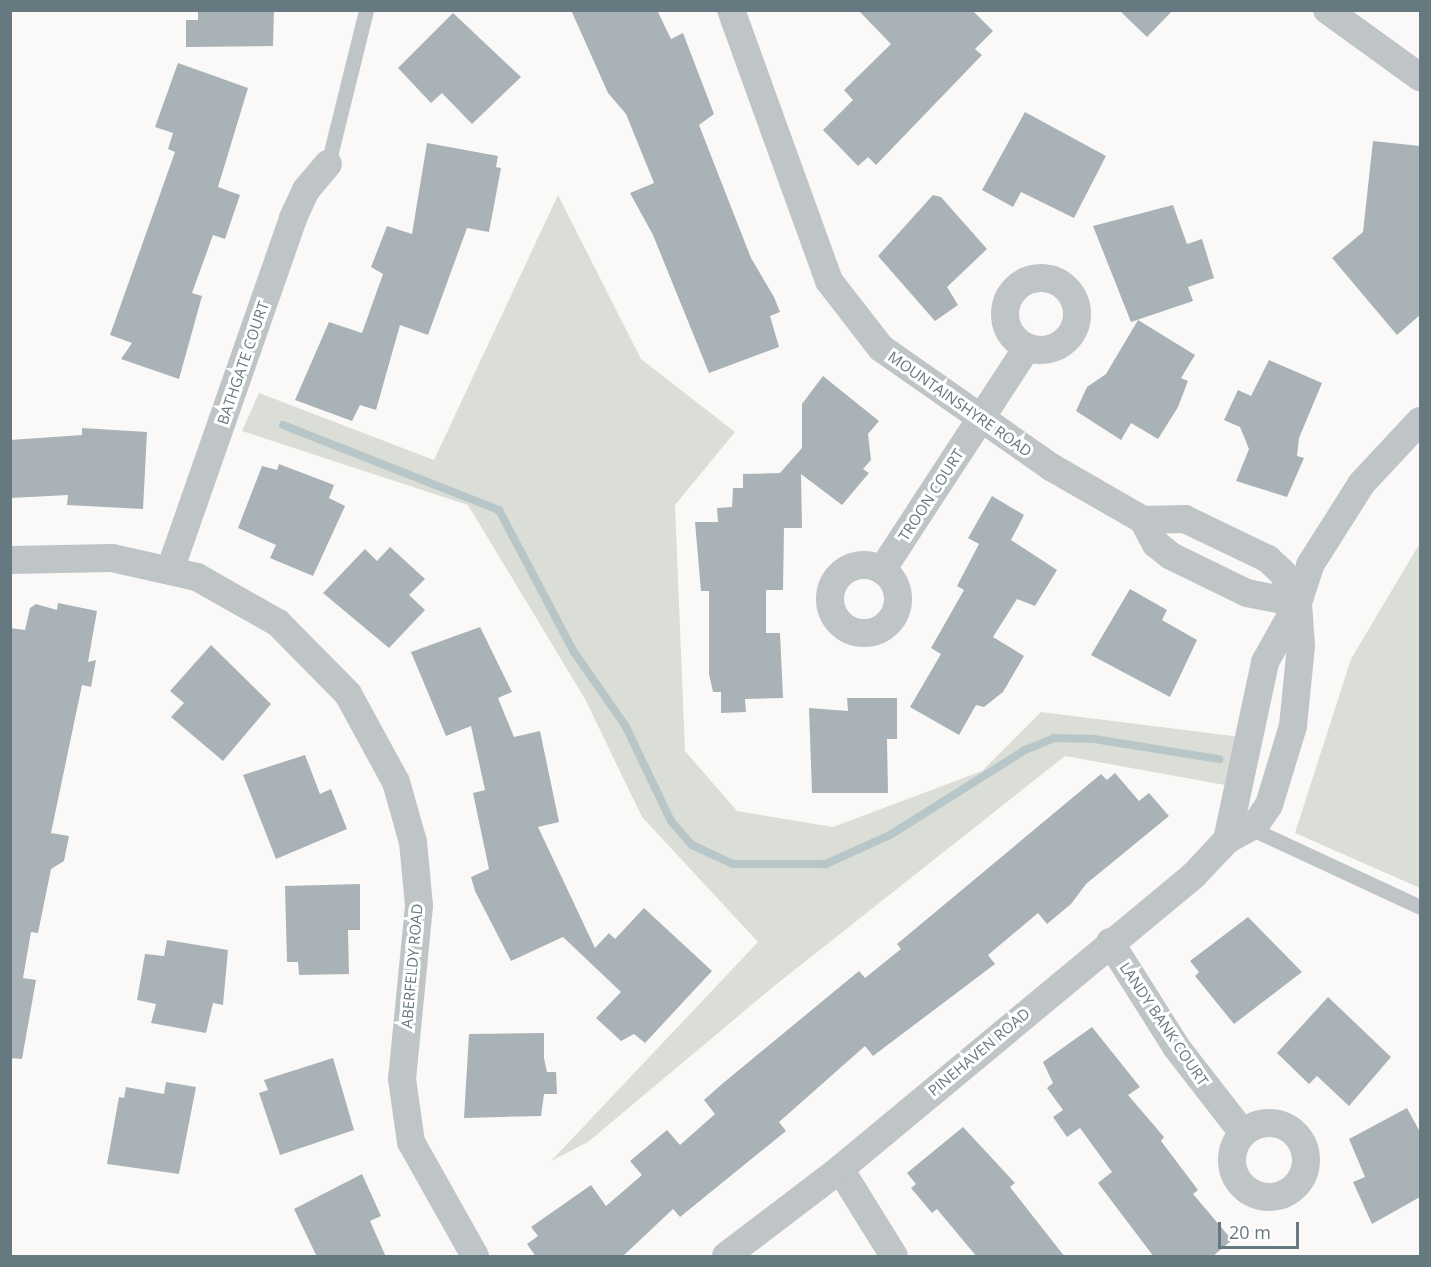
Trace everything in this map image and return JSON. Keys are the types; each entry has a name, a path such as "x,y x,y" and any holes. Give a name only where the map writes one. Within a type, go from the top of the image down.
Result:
{"street":[{"name":"MOUNTAINSHYRE ROAD","path":"731,10 829,281 881,348 981,421 1143,520 1156,544 1171,556 1247,593 1298,603"},
{"path":"1327,10 1420,76"},
{"name":"BATHGATE COURT","path":"170,570 293,218 306,190 328,164"},
{"name":"TROON COURT","path":"882,570 1026,349"},
{"name":"PINEHAVEN ROAD","path":"1238,834 1265,662 1298,603 1310,565 1362,483 1420,421"},
{"path":"1143,520 1185,519 1268,559 1283,573 1298,603"},
{"name":"ABERFELDY ROAD","path":"10,560 112,558 197,577 278,623 348,694 396,783 413,842 419,906 402,1079 404,1108 426,1176 475,1257"},
{"name":"PINEHAVEN ROAD","path":"726,1257 840,1169 1110,942 1194,875 1269,805 1293,726 1301,646 1298,603"},
{"name":"LANDY BANK COURT","path":"1110,942 1177,1048 1243,1133"},
{"path":"840,1169 894,1257"}],"lane":[{"path":"328,164 366,10"},
{"path":"1238,834 1420,907"}],"shaded area":[{"path":"558,195 641,359 735,432 675,505 685,751 737,811 833,827 982,771 1041,712 1241,737 1225,785 1065,756 773,987 588,1142 551,1161 758,942 642,817 585,699 468,505 242,431 259,393 434,460"},
{"path":"1420,543 1420,888 1295,833 1351,659"}],"building":[{"path":"198,10 274,10 273,46 186,47 186,20 198,20"},
{"path":"571,10 657,10 671,39 683,33 714,114 699,125 751,258 774,297 780,312 770,316 779,347 709,373 653,235 630,193 654,183 626,114 608,93"},
{"path":"858,10 972,10 993,31 975,49 982,55 876,165 868,157 858,166 823,130 853,100 844,90 891,44"},
{"path":"1119,10 1173,10 1147,37"},
{"path":"453,13 521,77 472,124 442,93 431,103 398,68"},
{"path":"178,63 248,88 218,187 240,195 225,239 213,235 192,293 202,296 179,379 121,359 132,343 110,335 175,152 168,149 173,133 155,127"},
{"path":"1025,112 1106,156 1074,218 1021,192 1013,207 982,190"},
{"path":"1373,141 1420,146 1420,315 1397,335 1332,258 1363,232"},
{"path":"427,143 498,156 496,167 501,168 489,232 467,228 428,335 400,325 376,410 360,405 352,421 295,400 329,322 362,333 383,274 371,267 387,226 412,234"},
{"path":"933,195 941,197 987,249 947,287 958,305 935,321 878,256"},
{"path":"1173,205 1187,244 1202,239 1214,278 1188,287 1193,301 1131,322 1093,226"},
{"path":"1138,320 1195,355 1181,378 1188,381 1178,407 1158,439 1131,423 1121,440 1076,411 1087,387 1106,374"},
{"path":"1269,360 1322,383 1299,438 1297,456 1304,458 1287,497 1236,481 1249,449 1240,427 1224,420 1238,390 1251,396"},
{"path":"823,376 879,421 868,434 871,460 863,469 869,473 842,505 801,474 802,528 784,528 783,590 766,590 766,633 780,633 783,698 745,699 746,712 721,713 721,692 713,692 709,674 709,591 701,591 695,522 718,522 717,508 732,507 733,488 743,488 743,474 780,473 802,448 802,404"},
{"path":"82,428 147,432 143,509 67,505 68,495 10,498 10,440 82,435"},
{"path":"279,464 334,485 329,498 345,506 313,576 270,558 276,545 238,528 262,466 277,470"},
{"path":"992,496 1024,515 1011,540 1057,570 1035,606 1017,599 993,637 1024,656 1003,692 984,707 976,705 959,735 910,707 941,654 931,648 964,590 957,586 979,544 968,538"},
{"path":"390,547 425,579 409,595 425,610 389,648 323,593 365,549 377,561"},
{"path":"1130,589 1167,610 1162,620 1197,640 1170,697 1091,655"},
{"path":"58,603 97,611 88,662 96,660 91,687 82,685 51,833 69,836 64,861 51,869 38,933 31,932 23,978 36,980 22,1059 10,1058 10,628 25,630 30,608 36,604 57,610"},
{"path":"480,627 512,692 498,698 514,737 540,731 559,822 538,827 595,948 609,933 615,939 644,908 712,971 645,1043 634,1034 621,1041 596,1018 621,992 563,937 511,961 475,891 471,877 489,869 473,793 485,790 471,726 446,736 411,652"},
{"path":"211,645 271,704 223,761 171,717 184,703 170,691"},
{"path":"847,698 897,698 897,739 887,739 888,793 812,793 809,708 848,711"},
{"path":"305,755 320,794 331,789 347,829 276,859 243,775"},
{"path":"1115,773 1139,801 1149,793 1169,816 1086,884 1071,904 1047,924 1038,913 988,955 995,964 873,1056 865,1046 779,1122 786,1131 680,1217 673,1209 622,1257 536,1257 527,1244 538,1236 531,1227 591,1185 606,1206 642,1175 630,1161 667,1130 680,1145 715,1114 704,1100 722,1084 859,971 865,978 901,949 897,944 1101,774 1107,780"},
{"path":"360,884 360,930 348,930 349,974 299,975 298,962 287,962 285,886"},
{"path":"1248,917 1302,972 1234,1024 1195,976 1199,972 1190,961"},
{"path":"167,940 228,950 223,1005 213,1003 206,1033 151,1023 156,1004 137,1000 145,954 164,956"},
{"path":"1328,997 1391,1057 1349,1106 1317,1076 1309,1084 1277,1053"},
{"path":"1092,1027 1140,1087 1128,1095 1164,1137 1161,1141 1198,1190 1193,1194 1232,1240 1212,1257 1154,1257 1098,1183 1112,1172 1080,1128 1067,1137 1053,1117 1063,1110 1047,1088 1053,1083 1043,1062"},
{"path":"544,1033 544,1058 547,1072 556,1072 557,1094 544,1094 541,1116 464,1118 469,1034"},
{"path":"333,1058 354,1130 280,1155 259,1093 268,1090 264,1080"},
{"path":"166,1082 196,1087 179,1174 107,1164 119,1097 124,1098 126,1087 164,1094"},
{"path":"1407,1108 1420,1132 1420,1197 1372,1224 1353,1182 1365,1177 1349,1139"},
{"path":"963,1127 1015,1183 1010,1187 1065,1257 977,1257 937,1209 932,1213 911,1188 916,1184 907,1173"},
{"path":"362,1174 381,1216 370,1221 386,1257 317,1257 294,1209"}],"waterway":[{"path":"283,425 499,510 574,652 625,725 671,821 692,845 733,864 826,864 890,835 1025,750 1054,738 1094,739 1219,759"}]}
